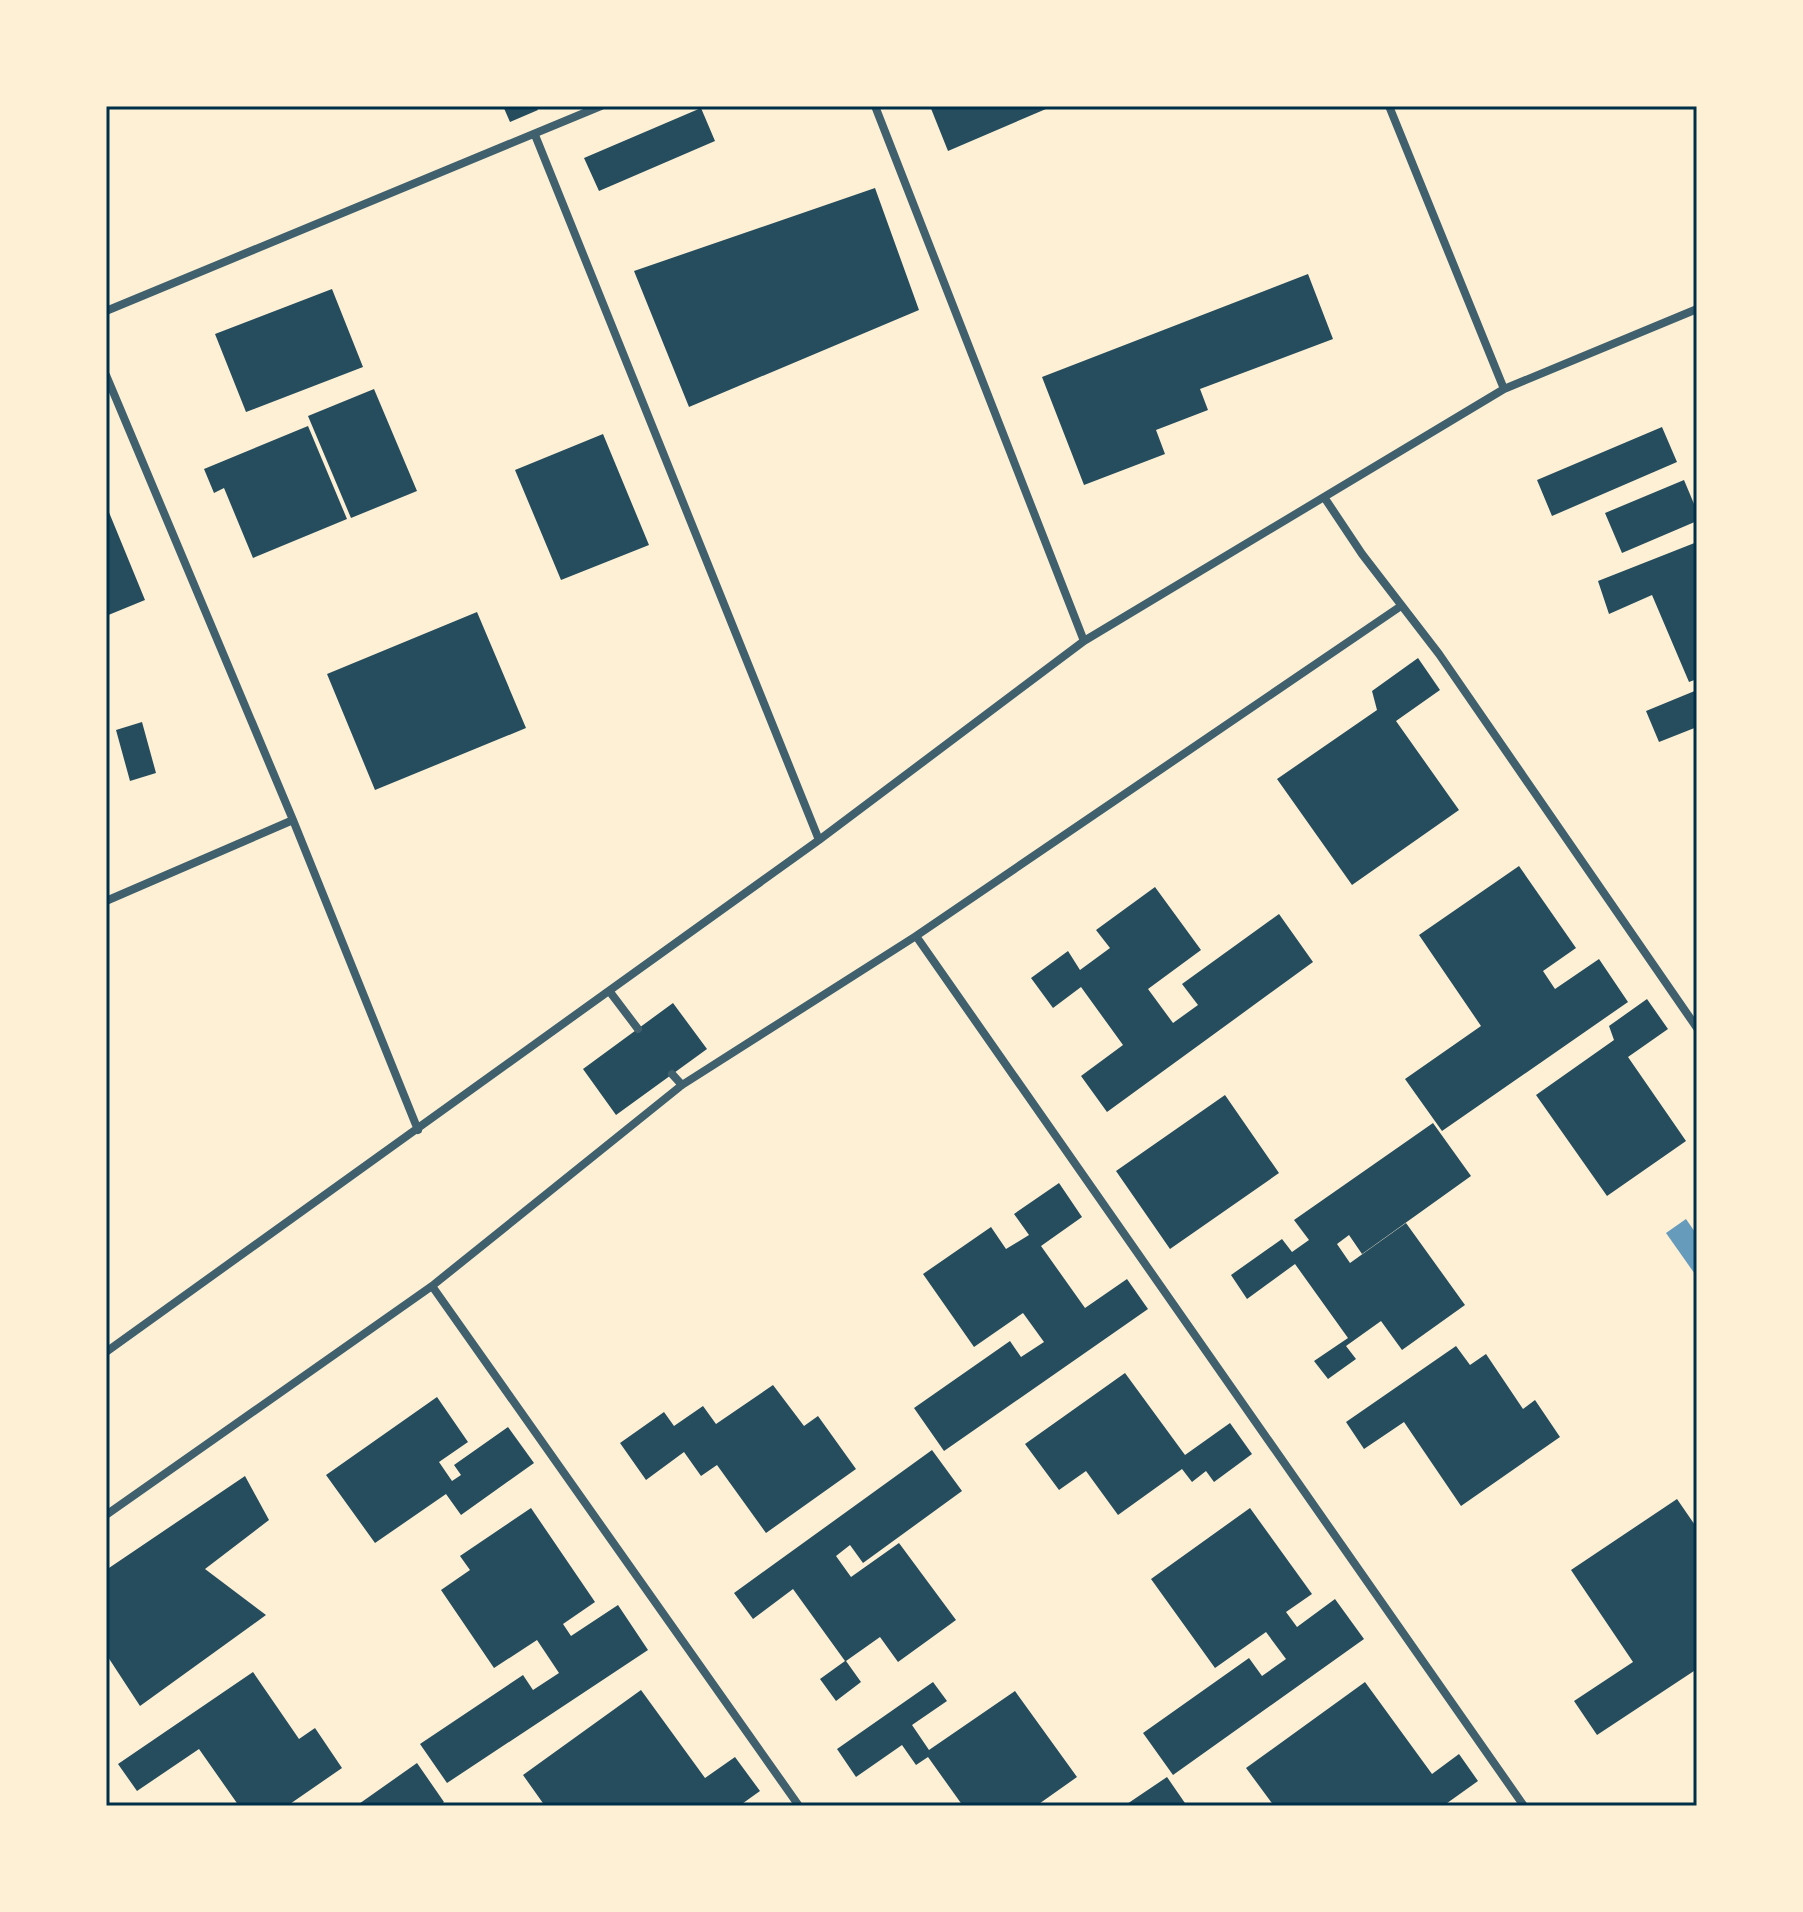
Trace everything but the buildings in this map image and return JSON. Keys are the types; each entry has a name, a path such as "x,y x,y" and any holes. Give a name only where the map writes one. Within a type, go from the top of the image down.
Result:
{"street":[{"path":"106,311 601,106"},
{"path":"875,106 1084,641"},
{"path":"1389,106 1504,389"},
{"path":"535,135 819,840"},
{"path":"106,1352 610,992 1084,641 1504,389 1697,309"},
{"path":"106,375 293,820 418,1130"},
{"path":"1324,497 1448,667 1697,1028"},
{"path":"106,1515 432,1286 682,1085 916,936 1401,606"},
{"path":"106,901 293,820"},
{"path":"916,936 1524,1806"},
{"path":"610,992 638,1029"},
{"path":"672,1074 682,1085"},
{"path":"432,1286 799,1806"}],"water":[{"path":"1686,1219 1697,1235 1697,1277 1666,1233"}]}
